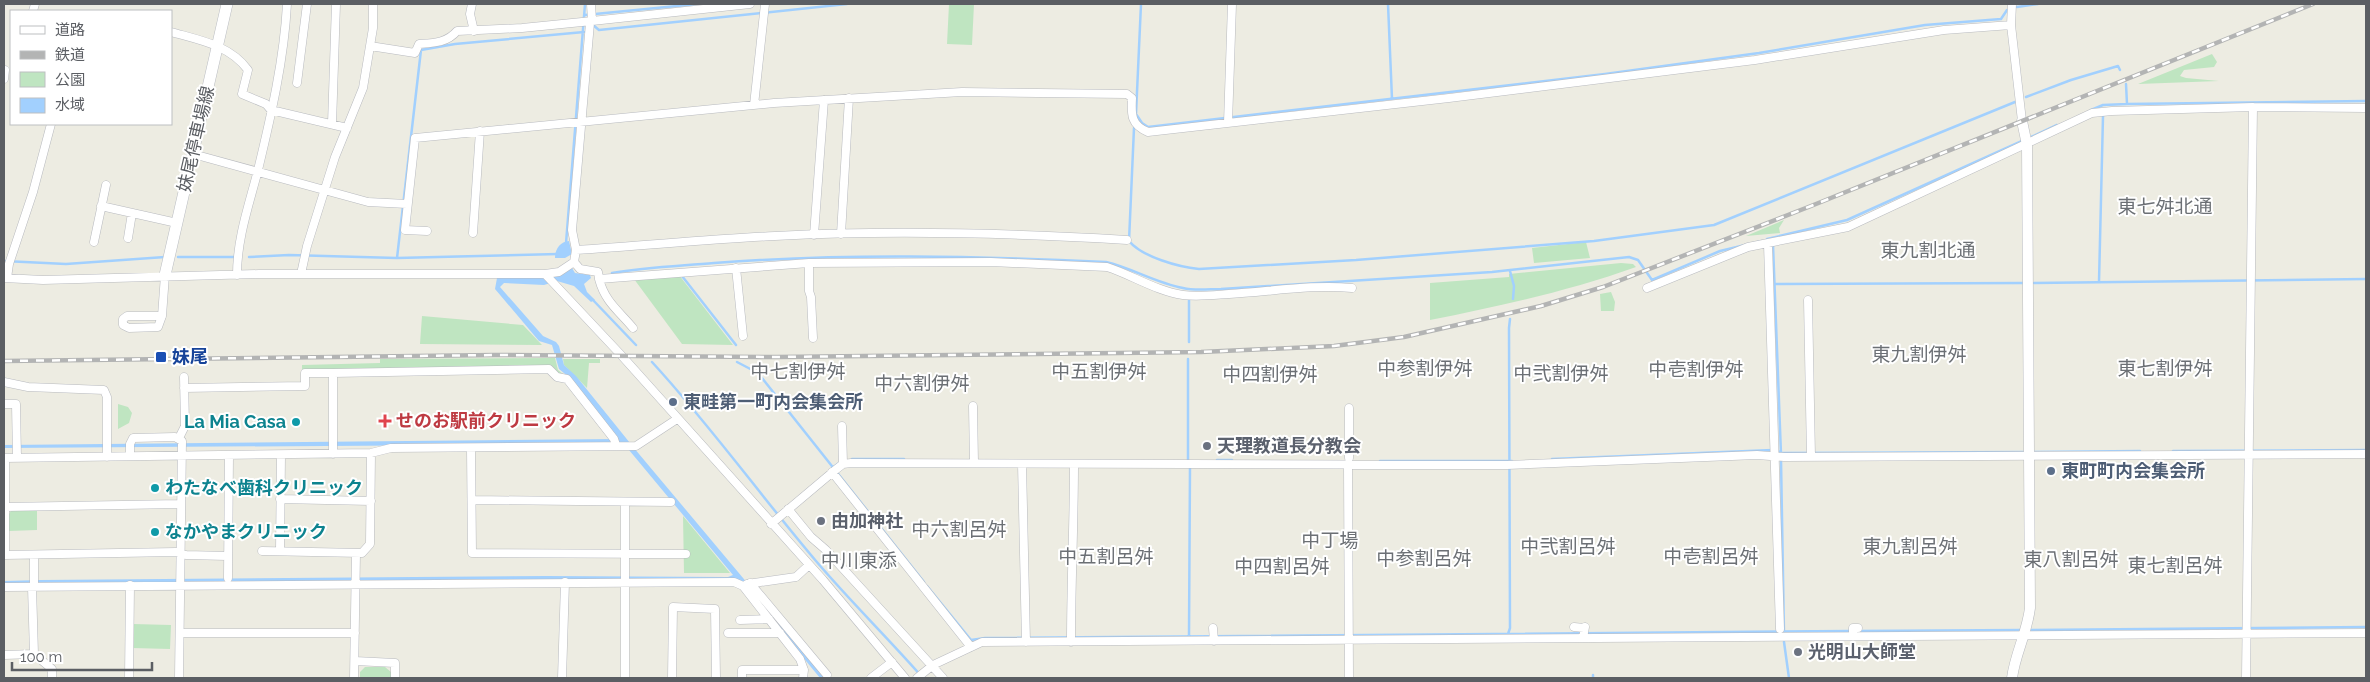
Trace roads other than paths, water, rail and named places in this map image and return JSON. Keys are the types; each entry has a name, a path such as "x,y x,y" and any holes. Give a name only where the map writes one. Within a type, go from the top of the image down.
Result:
{"main road":[{"name":"妹尾停車場線","path":"165,275 227,4"}],"street":[{"path":"237,275 239,247 247,204 257,172 285,36 287,4"},
{"path":"296,83 307,4"},
{"path":"332,124 336,4"},
{"path":"301,274 304,255 347,128 363,88 373,28 373,4"},
{"path":"472,4 470,14 474,30"},
{"path":"51,125 33,192 5,278 42,280 165,275 301,274 549,278 571,264 576,250 572,230 577,122 591,4"},
{"path":"370,46 414,53 419,44 435,43 451,38 457,31 702,6 750,4"},
{"path":"1229,118 1232,4"},
{"path":"2012,4 2011,25 2021,118 2026,141 2030,453 2030,608 2026,632 2016,659 2012,678"},
{"path":"754,105 764,10"},
{"path":"427,231 405,230 404,204 415,138 754,105 962,92 1127,94 1132,98 1130,117 1138,128 1148,132 1229,118 1745,62 1944,30 2011,25"},
{"path":"172,32 217,45 241,60 248,70 242,94 266,104 271,110 347,128"},
{"path":"841,234 849,98"},
{"path":"814,235 824,100"},
{"path":"2246,678 2253,108"},
{"path":"1647,288 1748,247 1848,227 2026,141 2092,114 2112,111 2366,108"},
{"path":"473,233 480,131"},
{"path":"193,154 368,202 404,204"},
{"path":"94,242 106,185"},
{"path":"101,206 177,223"},
{"path":"128,238 132,213"},
{"path":"576,250 709,239 841,234 938,233 1127,240"},
{"path":"1771,243 1783,627"},
{"path":"599,279 809,263 991,262 1107,267 1166,291 1184,295 1298,290 1323,287 1352,288"},
{"path":"809,263 813,338"},
{"path":"571,264 580,269 598,272 605,297 615,311 621,314 633,328"},
{"path":"736,268 743,336"},
{"path":"162,316 127,316 123,319 123,325 129,328 156,328 160,325 162,316 165,275"},
{"path":"549,278 808,565 905,678"},
{"path":"1808,300 1811,454"},
{"path":"184,388 305,386 305,373 549,369 557,376 567,379 615,443"},
{"path":"333,373 333,448"},
{"path":"179,438 185,426 184,377"},
{"path":"4,382 28,386 104,390 107,397 108,457"},
{"path":"4,404 16,404 17,450"},
{"path":"974,406 974,461"},
{"path":"1349,408 1349,678"},
{"path":"227,556 180,554 4,555 4,458 17,450 108,457 281,455 333,448 371,453 391,448 471,449 615,443 636,446 677,419"},
{"path":"842,426 838,466 973,646"},
{"path":"130,456 130,444 133,438 179,438"},
{"path":"179,438 182,441 180,678"},
{"path":"471,449 472,552 686,554"},
{"path":"771,524 838,466 974,461 1022,464 1190,464 1349,461 1510,465 1757,455 1779,457 1811,454 2250,452 2366,454"},
{"path":"262,551 362,553 370,544 371,453"},
{"path":"228,578 229,455"},
{"path":"280,551 281,455"},
{"path":"1022,464 1026,639"},
{"path":"1071,639 1071,556 1075,532 1074,464"},
{"path":"280,499 370,501"},
{"path":"472,500 670,502"},
{"path":"625,502 626,678"},
{"path":"4,507 180,504"},
{"path":"783,514 826,550 943,678"},
{"path":"354,678 356,553"},
{"path":"34,555 34,654"},
{"path":"4,587 33,585 130,586 180,583 355,581 565,582 625,580 734,582 747,584 796,577 808,565"},
{"path":"562,678 565,582"},
{"path":"747,584 780,633 827,675"},
{"path":"742,678 742,670 804,674 805,656 747,584"},
{"path":"129,678 130,586"},
{"path":"672,678 673,607 716,609 716,678"},
{"path":"740,620 769,619"},
{"path":"1574,627 1584,632"},
{"path":"919,676 933,665 982,642 1026,639 1214,635 1432,637 1584,632 1603,635 1853,631 2026,632 2246,629 2366,632"},
{"path":"180,633 354,633"},
{"path":"728,633 780,633"},
{"path":"4,655 34,654 52,669 52,678"},
{"path":"355,661 395,663 395,678"},
{"path":"871,678 892,662"}],"water":[{"path":"569,241 572,254 565,258 555,258 559,246"},
{"path":"572,268 575,273 590,275 591,278 584,284 587,292 595,300 591,302 574,286 557,281 544,285 504,283 500,287 543,336 556,342 559,346 564,365 576,376 827,678 820,678 741,582 546,579 4,584 4,581 41,580 546,576 728,577 733,575 624,444 4,448 4,445 617,439 570,378 559,369 552,345 539,341 495,289 497,278 547,278"}],"waterway":[{"path":"566,243 585,4"},
{"path":"585,15 697,4"},
{"path":"593,25 599,30 847,4"},
{"path":"1141,4 1136,114 1142,123 1148,127 1605,74 1759,53 1925,25 2001,19 2007,10"},
{"path":"1388,4 1392,99"},
{"path":"2017,7 2038,4"},
{"path":"397,258 421,50 455,44 584,32"},
{"path":"2026,97 2071,80 2118,66 2120,70"},
{"path":"2126,84 2127,104"},
{"path":"2091,110 2103,105 2127,104 2366,101"},
{"path":"1134,128 1129,241 1135,247 1152,256 1181,266 1199,269 1356,260 1594,241 1714,225 2015,102"},
{"path":"2099,282 2103,116"},
{"path":"2027,139 2057,125"},
{"path":"1767,239 1847,220 2022,141"},
{"path":"612,273 676,266 812,258 910,256 1008,258 1106,262 1173,286 1202,290 1492,272 1629,257 1638,260 1652,280 1720,251 1762,241"},
{"path":"1773,245 1781,454"},
{"path":"249,257 289,255 397,258 558,254"},
{"path":"4,261 66,264 165,257"},
{"path":"178,257 235,257"},
{"path":"1510,271 1514,286 1513,299"},
{"path":"682,276 736,345"},
{"path":"2034,283 2366,279"},
{"path":"1775,284 2023,283"},
{"path":"592,299 636,345"},
{"path":"1189,299 1189,342"},
{"path":"1508,634 1510,628 1510,319"},
{"path":"1188,359 1188,461"},
{"path":"652,362 694,410 816,561 923,678"},
{"path":"737,362 758,373 924,582"},
{"path":"1552,459 1773,450"},
{"path":"2173,451 2366,450"},
{"path":"1778,451 1781,453 2027,452"},
{"path":"2033,452 2140,451"},
{"path":"852,459 904,459"},
{"path":"1217,460 1232,460"},
{"path":"1781,460 1784,634"},
{"path":"832,468 842,461"},
{"path":"1380,461 1512,461"},
{"path":"1189,636 1190,465"},
{"path":"927,586 971,640"},
{"path":"2027,630 2366,627"},
{"path":"1857,631 2022,630"},
{"path":"971,640 985,638 1852,631"},
{"path":"1784,642 1789,678"}],"railway":[{"path":"4,361 495,355 777,357 1201,352 1334,346 1404,337 1541,306 1603,287 1811,206 2313,4"}],"place":[{"name":"妹尾","path":"161,357"},
{"name":"東畦第一町内会集会所","path":"673,402"},
{"name":"せのお駅前クリニック","path":"385,421"},
{"name":"La Mia Casa","path":"296,422"},
{"name":"天理教道長分教会","path":"1207,446"},
{"name":"東町町内会集会所","path":"2051,471"},
{"name":"わたなべ歯科クリニック","path":"155,488"},
{"name":"由加神社","path":"821,521"},
{"name":"なかやまクリニック","path":"155,532"},
{"name":"光明山大師堂","path":"1798,652"}],"district":[{"name":"東七舛北通","path":"2165,206"},
{"name":"東九割北通","path":"1928,250"},
{"name":"東九割伊舛","path":"1919,354"},
{"name":"中参割伊舛","path":"1425,368"},
{"name":"東七割伊舛","path":"2165,368"},
{"name":"中壱割伊舛","path":"1696,369"},
{"name":"中七割伊舛","path":"798,371"},
{"name":"中五割伊舛","path":"1099,371"},
{"name":"中弐割伊舛","path":"1561,373"},
{"name":"中四割伊舛","path":"1270,374"},
{"name":"中六割伊舛","path":"922,383"},
{"name":"中六割呂舛","path":"959,529"},
{"name":"中丁場","path":"1330,540"},
{"name":"中弐割呂舛","path":"1568,546"},
{"name":"東九割呂舛","path":"1910,546"},
{"name":"中五割呂舛","path":"1106,556"},
{"name":"中壱割呂舛","path":"1711,556"},
{"name":"中参割呂舛","path":"1424,558"},
{"name":"東八割呂舛","path":"2071,559"},
{"name":"中川東添","path":"859,560"},
{"name":"東七割呂舛","path":"2175,565"},
{"name":"中四割呂舛","path":"1282,566"}]}
